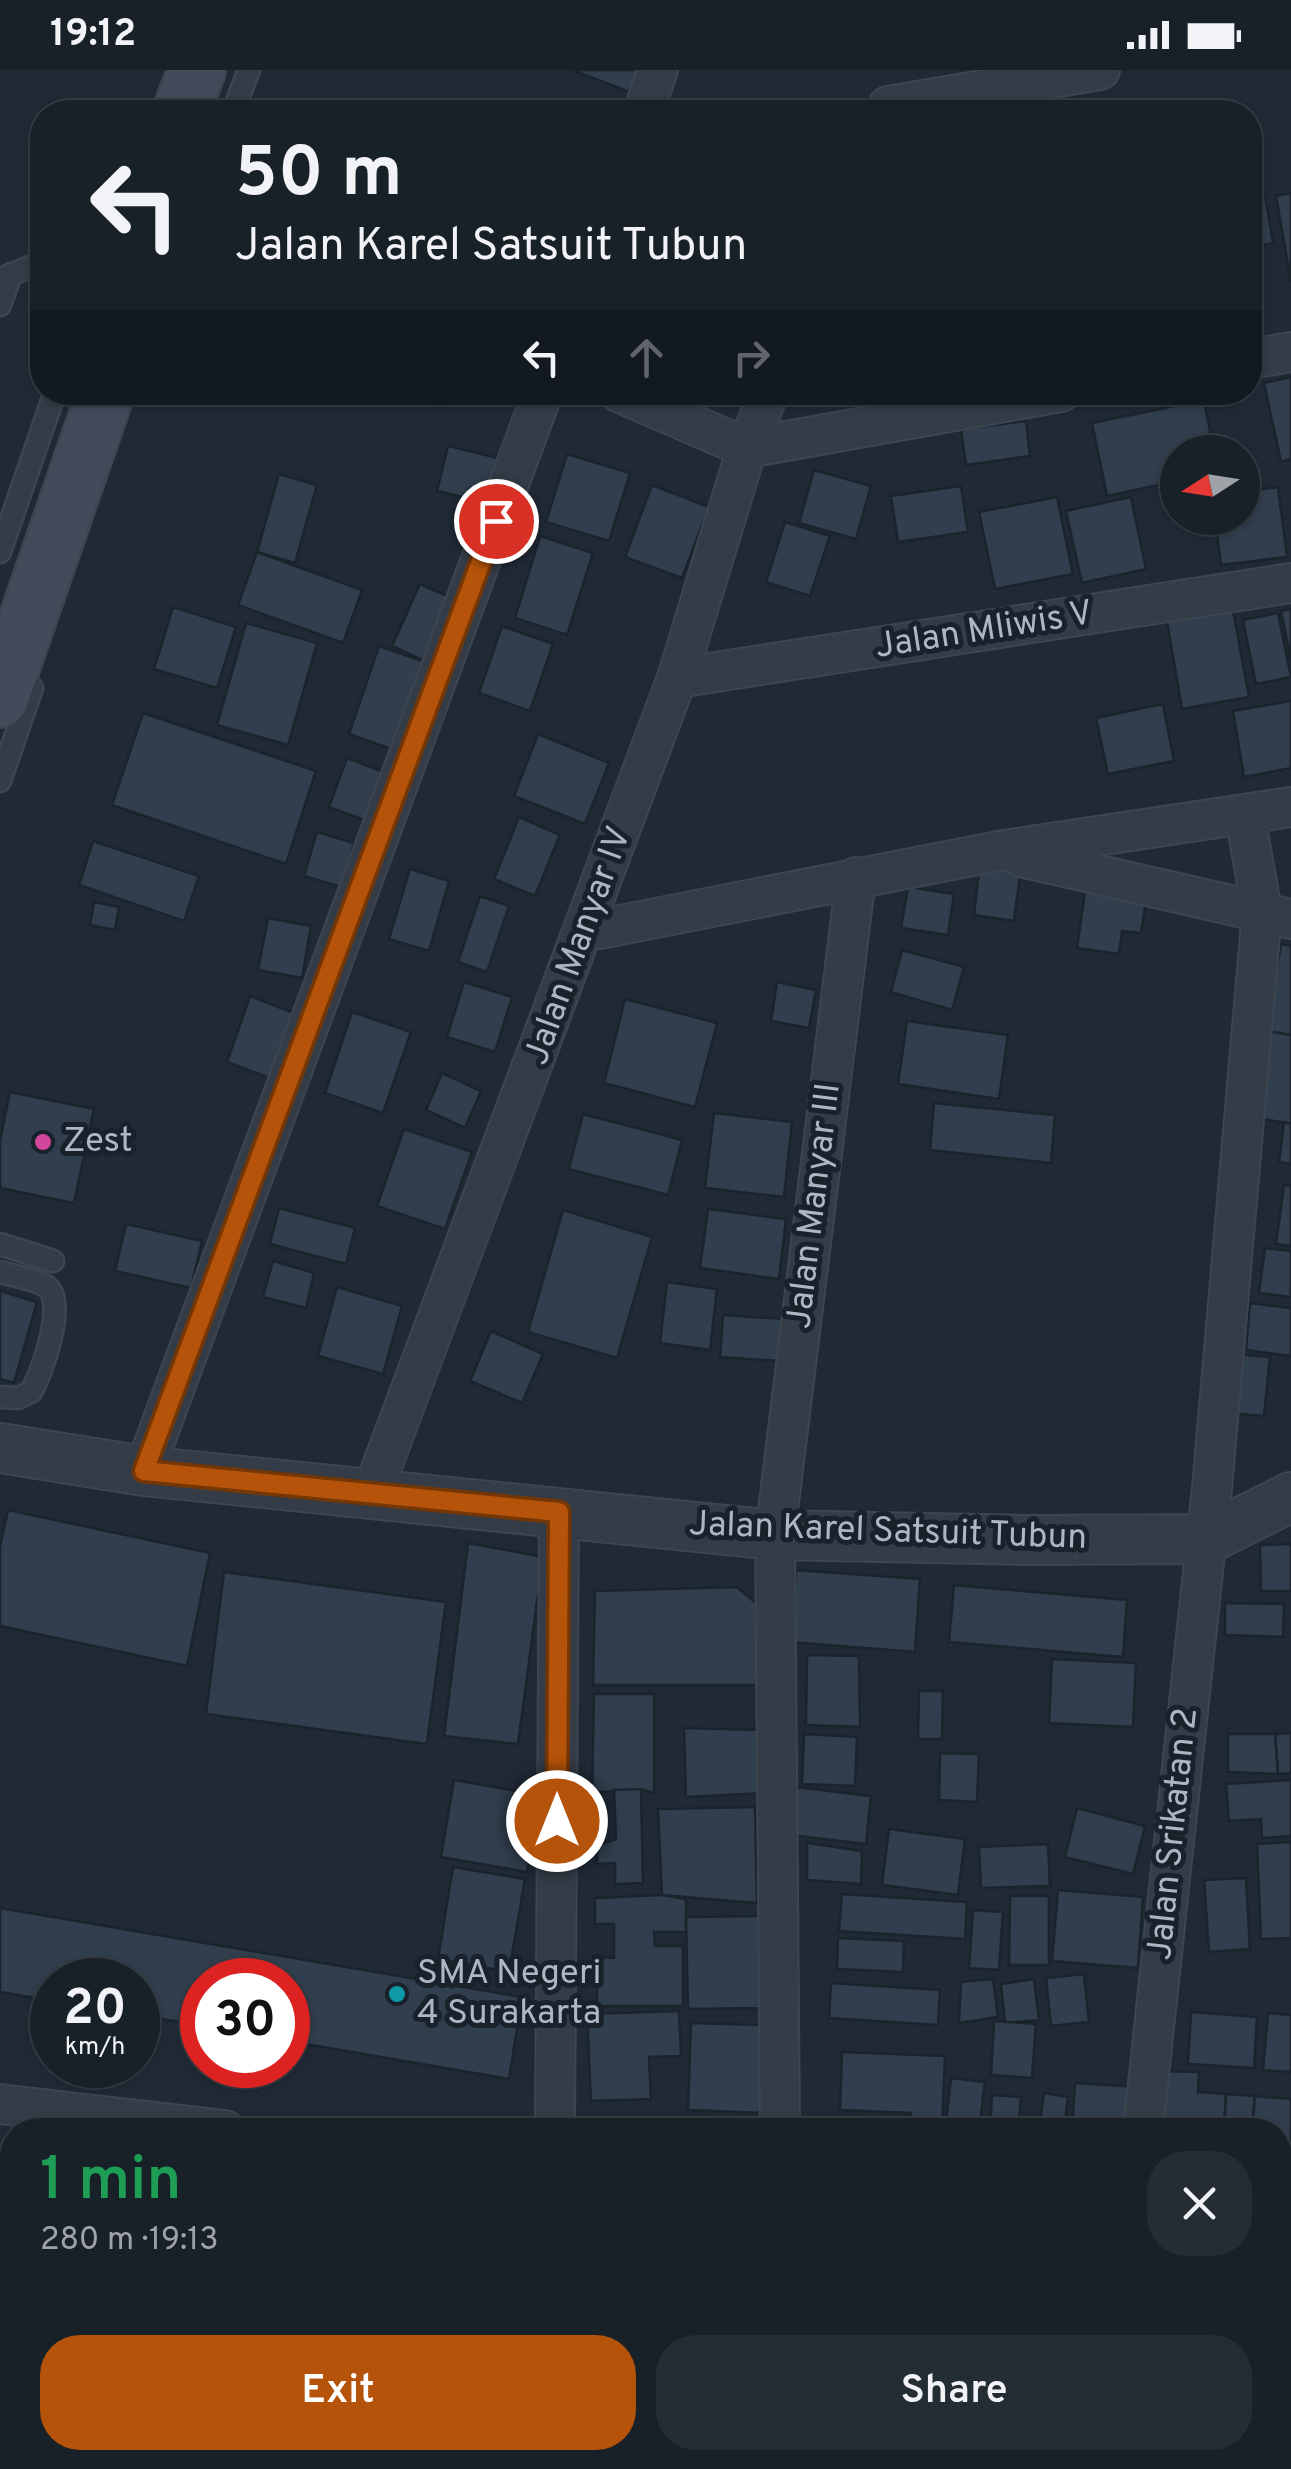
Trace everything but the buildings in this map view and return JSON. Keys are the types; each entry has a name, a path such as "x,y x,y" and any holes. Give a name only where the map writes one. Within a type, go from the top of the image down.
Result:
{"main road":[{"path":"186,100 197,70"},
{"path":"211,100 222,70"},
{"path":"14,658 77,405"},
{"path":"14,658 102,405"}],"street":[{"path":"647,100 658,70"},
{"path":"890,100 902,70"},
{"path":"936,100 1100,70"},
{"path":"1262,357 1291,352"},
{"path":"144,1471 539,405"},
{"path":"648,405 746,448 988,405"},
{"name":"Jalan Manyar IV","path":"372,1493 677,678 746,448 764,405"},
{"name":"Jalan Mliwis V","path":"677,678 1291,583"},
{"path":"600,929 998,852 1291,807"},
{"name":"Jalan Srikatan 2","path":"1144,2118 1276,916 1245,815"},
{"path":"998,852 1276,916"},
{"name":"Jalan Manyar III","path":"780,2118 775,1535 856,878"},
{"name":"Jalan Karel Satsuit Tubun","path":"0,1448 144,1471 775,1535 1207,1539 1291,1497"},
{"path":"554,2118 559,1512"},
{"path":"0,2104 121,2118"}],"lane":[{"path":"238,100 249,70"},
{"path":"0,305 6,276 30,267"},
{"path":"0,552 51,405"},
{"path":"0,781 14,658"},
{"path":"0,1244 53,1261"},
{"path":"0,1272 47,1287 56,1298 56,1313 31,1392 18,1398 0,1396"}],"place":[{"name":"Zest","path":"43,1142"},
{"name":"SMA Negeri 4 Surakarta","path":"397,1994"}],"route":[{"path":"496,521 144,1471 559,1512 557,1821"}]}
